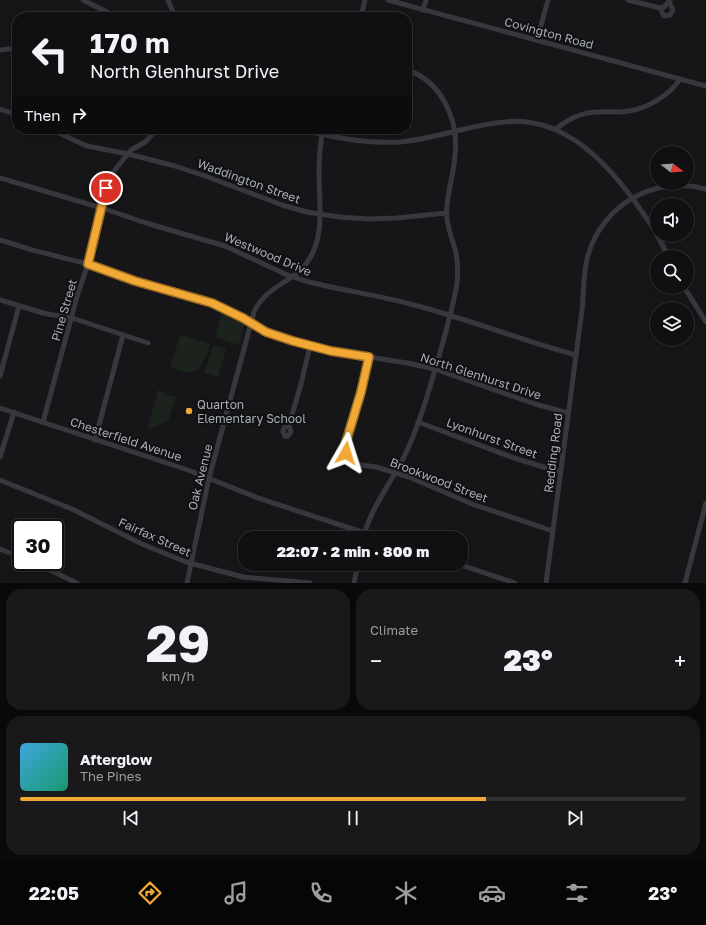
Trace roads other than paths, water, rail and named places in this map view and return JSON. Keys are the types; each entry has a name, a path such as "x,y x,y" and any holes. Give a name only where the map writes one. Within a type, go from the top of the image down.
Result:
{"street":[{"path":"83,0 107,12"},
{"path":"168,0 173,12"},
{"path":"362,12 365,0"},
{"name":"Covington Road","path":"388,0 706,86"},
{"path":"423,10 426,0"},
{"path":"537,40 548,0"},
{"path":"628,0 660,8 664,7 669,1"},
{"path":"660,8 664,16 670,15 672,10 669,1"},
{"path":"0,50 12,49"},
{"path":"366,531 377,503 407,450 418,422 450,315 458,273 457,259 448,228 446,212 456,155 455,132 447,107 439,93 424,78 412,72"},
{"path":"556,129 569,120 585,114 630,111 643,107 655,102 670,90 680,79"},
{"path":"0,109 12,113"},
{"path":"331,134 358,141 386,142 417,140 484,125 512,121 534,122 556,129 572,138 594,155 632,198 650,225"},
{"name":"Waddington Street","path":"61,134 87,146 128,154 175,166 282,205 321,214 379,219 446,212"},
{"name":"Pine Street","path":"43,422 71,318 88,264 108,181 132,149 145,142 153,134"},
{"name":"Oak Avenue","path":"187,583 209,478 255,310 263,298 273,289 303,267 312,254 317,238 321,214 319,173 323,134"},
{"name":"Westwood Drive","path":"0,178 101,207 159,228 225,246 292,276 312,283 408,303 576,355"},
{"name":"Redding Road","path":"546,583 580,326 584,272 590,248 607,220 618,208 632,198 642,193 667,186 687,186 706,189"},
{"name":"North Glenhurst Drive","path":"0,240 32,250 88,264 142,283 207,302 251,323 266,332 310,346 435,369 521,399 568,413"},
{"path":"688,294 706,322"},
{"path":"0,300 43,313 71,318 148,343"},
{"path":"0,376 19,306"},
{"path":"95,440 123,335"},
{"path":"289,425 310,346"},
{"name":"Brookwood Street","path":"369,357 361,392 346,442 345,449 348,456 354,462 395,472 420,481 472,504 553,531"},
{"name":"Chesterfield Avenue","path":"0,408 209,478 251,495 353,531"},
{"path":"0,456 14,412"},
{"name":"Lyonhurst Street","path":"418,422 514,458 560,472"},
{"name":"Fairfax Street","path":"0,480 65,506 142,544 191,564 243,577 310,583"},
{"path":"686,583 706,503"},
{"path":"0,549 12,554"},
{"path":"468,567 515,583"},
{"path":"52,571 77,583"},
{"path":"354,583 357,571"}],"place":[{"name":"Quarton Elementary School","path":"189,411"}]}
